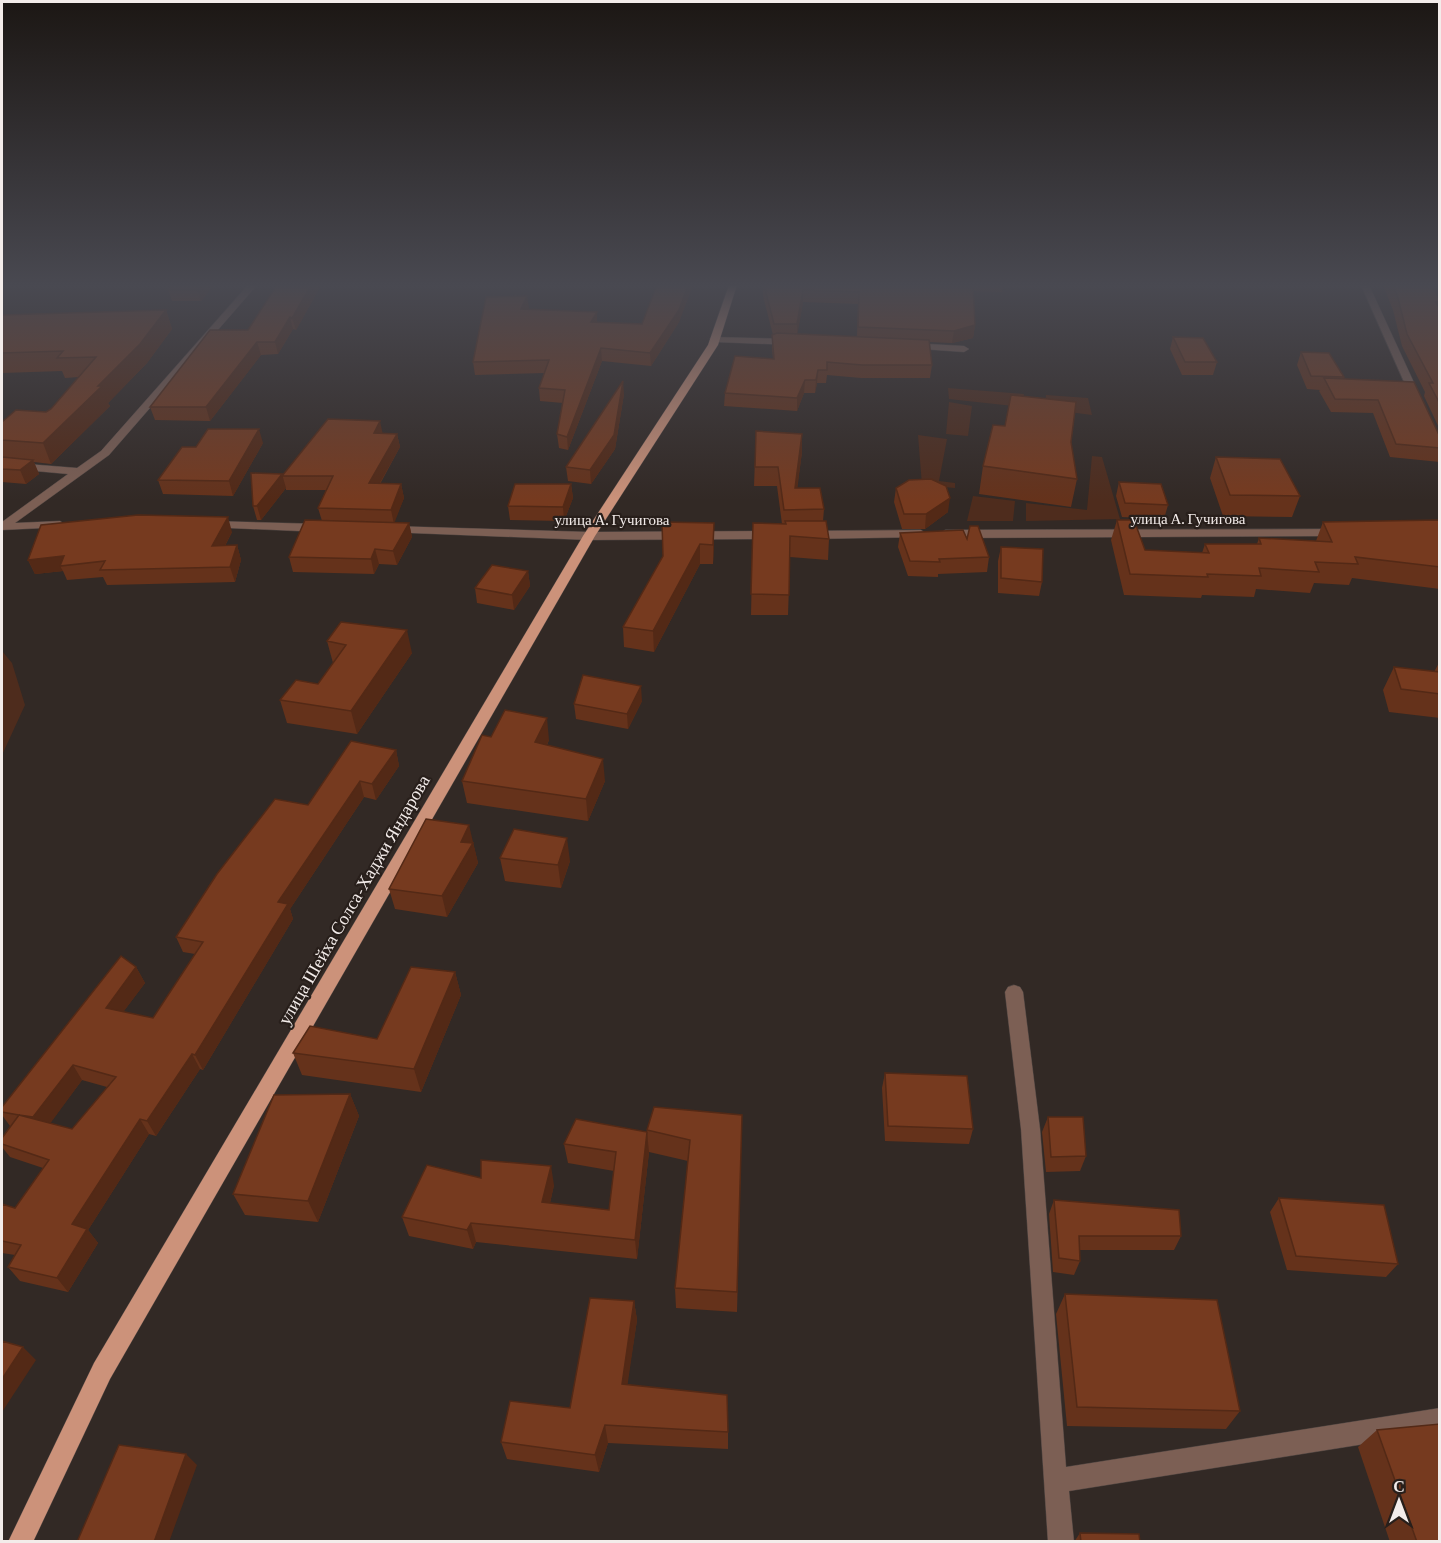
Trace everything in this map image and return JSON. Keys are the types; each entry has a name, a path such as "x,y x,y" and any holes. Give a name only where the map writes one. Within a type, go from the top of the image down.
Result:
{"main road":[{"name":"улица Шейха Солса-Хаджи Яндарова","path":"20,1542 102,1371 589,536 703,357"}],"street":[{"path":"2,527 105,453 188,357"},
{"path":"1398,357 1420,405"},
{"path":"2,465 81,472"},
{"path":"2,527 71,525"},
{"path":"198,525 328,528"},
{"name":"улица А. Гучигова","path":"376,530 589,536 1356,533"},
{"path":"1014,992 1027,1075 1061,1542"},
{"path":"1055,1481 1440,1420"}],"shaded area":[{"path":"948,388 1024,394 1022,407 949,399"},
{"path":"1046,395 1088,398 1092,415 1045,409"},
{"path":"949,402 972,406 968,436 946,434"},
{"path":"918,435 947,439 939,481 955,483 955,488 922,485"},
{"path":"1092,456 1102,457 1120,519 1026,521 1026,503 1087,510"},
{"path":"973,496 1015,501 1013,521 967,521"},
{"path":"2,651 12,663 25,705 2,755"}],"building":[{"path":"96,357 127,357 98,386 102,386 43,443 2,440 2,422 16,410 46,412"},
{"path":"189,357 245,357 206,407 150,407"},
{"path":"474,357 598,357 567,437 557,434 565,390 539,388 549,360 473,362"},
{"path":"735,357 774,359 774,357 931,357 932,365 862,365 827,362 827,370 818,370 816,380 805,380 797,398 725,393"},
{"path":"1183,357 1214,357 1217,362 1185,362"},
{"path":"1303,357 1332,357 1344,377 1311,376"},
{"path":"1419,357 1440,357 1440,404 1429,383 1433,383"},
{"path":"1324,378 1414,382 1440,437 1440,448 1396,444 1378,400 1335,399"},
{"path":"623,381 614,435 590,470 566,467"},
{"path":"1011,395 1076,402 1071,442 1077,479 983,466 993,425 1005,426"},
{"path":"328,419 380,421 374,433 397,434 369,483 401,484 391,510 318,508 333,476 282,476"},
{"path":"208,429 259,429 229,481 158,480 182,447 196,447"},
{"path":"756,431 802,434 795,488 820,488 824,509 784,510 778,467 755,467"},
{"path":"2,457 33,460 20,470 2,469"},
{"path":"1216,457 1280,459 1300,496 1230,495"},
{"path":"251,473 282,474 257,506 253,506"},
{"path":"931,479 946,486 950,498 926,514 904,514 896,488 909,480"},
{"path":"1119,482 1161,484 1168,505 1125,503"},
{"path":"515,484 571,484 563,507 508,506"},
{"path":"138,515 228,517 212,546 237,545 230,567 100,570 105,561 60,566 64,556 28,560 41,525"},
{"path":"305,520 409,523 393,551 375,549 371,559 289,557"},
{"path":"1117,520 1134,520 1145,550 1209,553 1205,544 1261,544 1259,538 1332,542 1323,522 1440,520 1440,567 1355,557 1358,564 1315,562 1319,572 1259,568 1261,576 1207,574 1208,577 1130,574"},
{"path":"785,521 826,521 829,539 790,536 789,595 751,594 753,523 786,524"},
{"path":"662,522 714,523 713,545 700,544 653,631 623,627 663,556"},
{"path":"970,526 978,526 989,557 939,559 940,562 910,561 900,533 963,530 967,539"},
{"path":"1001,547 1043,549 1042,582 1001,578"},
{"path":"492,565 528,571 512,595 475,588"},
{"path":"341,622 407,630 351,711 280,700 296,680 318,684 346,645 327,641"},
{"path":"1394,667 1440,672 1440,694 1401,689"},
{"path":"583,675 641,686 627,714 574,704"},
{"path":"505,710 547,718 535,742 603,759 586,799 462,781 482,735 491,737"},
{"path":"351,741 396,750 372,784 360,781 278,902 288,904 195,1055 192,1054 147,1121 140,1119 72,1224 87,1229 57,1278 8,1267 21,1245 2,1241 2,1204 15,1208 49,1160 2,1144 2,1138 19,1115 2,1112 2,1107 121,956 136,967 106,1008 153,1018 203,942 176,937 217,874 275,799 308,805","holes":["73,1065 116,1077 72,1129 19,1115 33,1117"]},
{"path":"426,819 469,825 461,842 473,843 442,896 389,889"},
{"path":"514,829 567,838 558,865 500,858"},
{"path":"411,967 455,972 414,1069 293,1053 310,1026 377,1039"},
{"path":"885,1073 967,1076 973,1129 888,1126"},
{"path":"350,1094 308,1201 233,1194 274,1095"},
{"path":"654,1107 742,1115 737,1292 675,1288 690,1140 647,1130"},
{"path":"1048,1117 1083,1117 1086,1156 1051,1157"},
{"path":"576,1119 647,1132 635,1240 471,1223 467,1230 402,1217 427,1165 481,1178 481,1160 551,1166 542,1202 609,1210 616,1152 564,1144"},
{"path":"1279,1198 1384,1205 1398,1264 1296,1256"},
{"path":"1054,1200 1179,1210 1181,1236 1079,1236 1080,1261 1059,1258"},
{"path":"1065,1294 1217,1300 1240,1411 1077,1407"},
{"path":"590,1298 634,1301 622,1384 727,1395 728,1432 605,1425 595,1455 501,1442 510,1401 570,1408"},
{"path":"2,1341 23,1347 2,1379"},
{"path":"1440,1424 1440,1542 1417,1542 1377,1430"},
{"path":"119,1445 186,1454 154,1542 77,1542"},
{"path":"1080,1533 1139,1534 1140,1542 1081,1542"}]}
